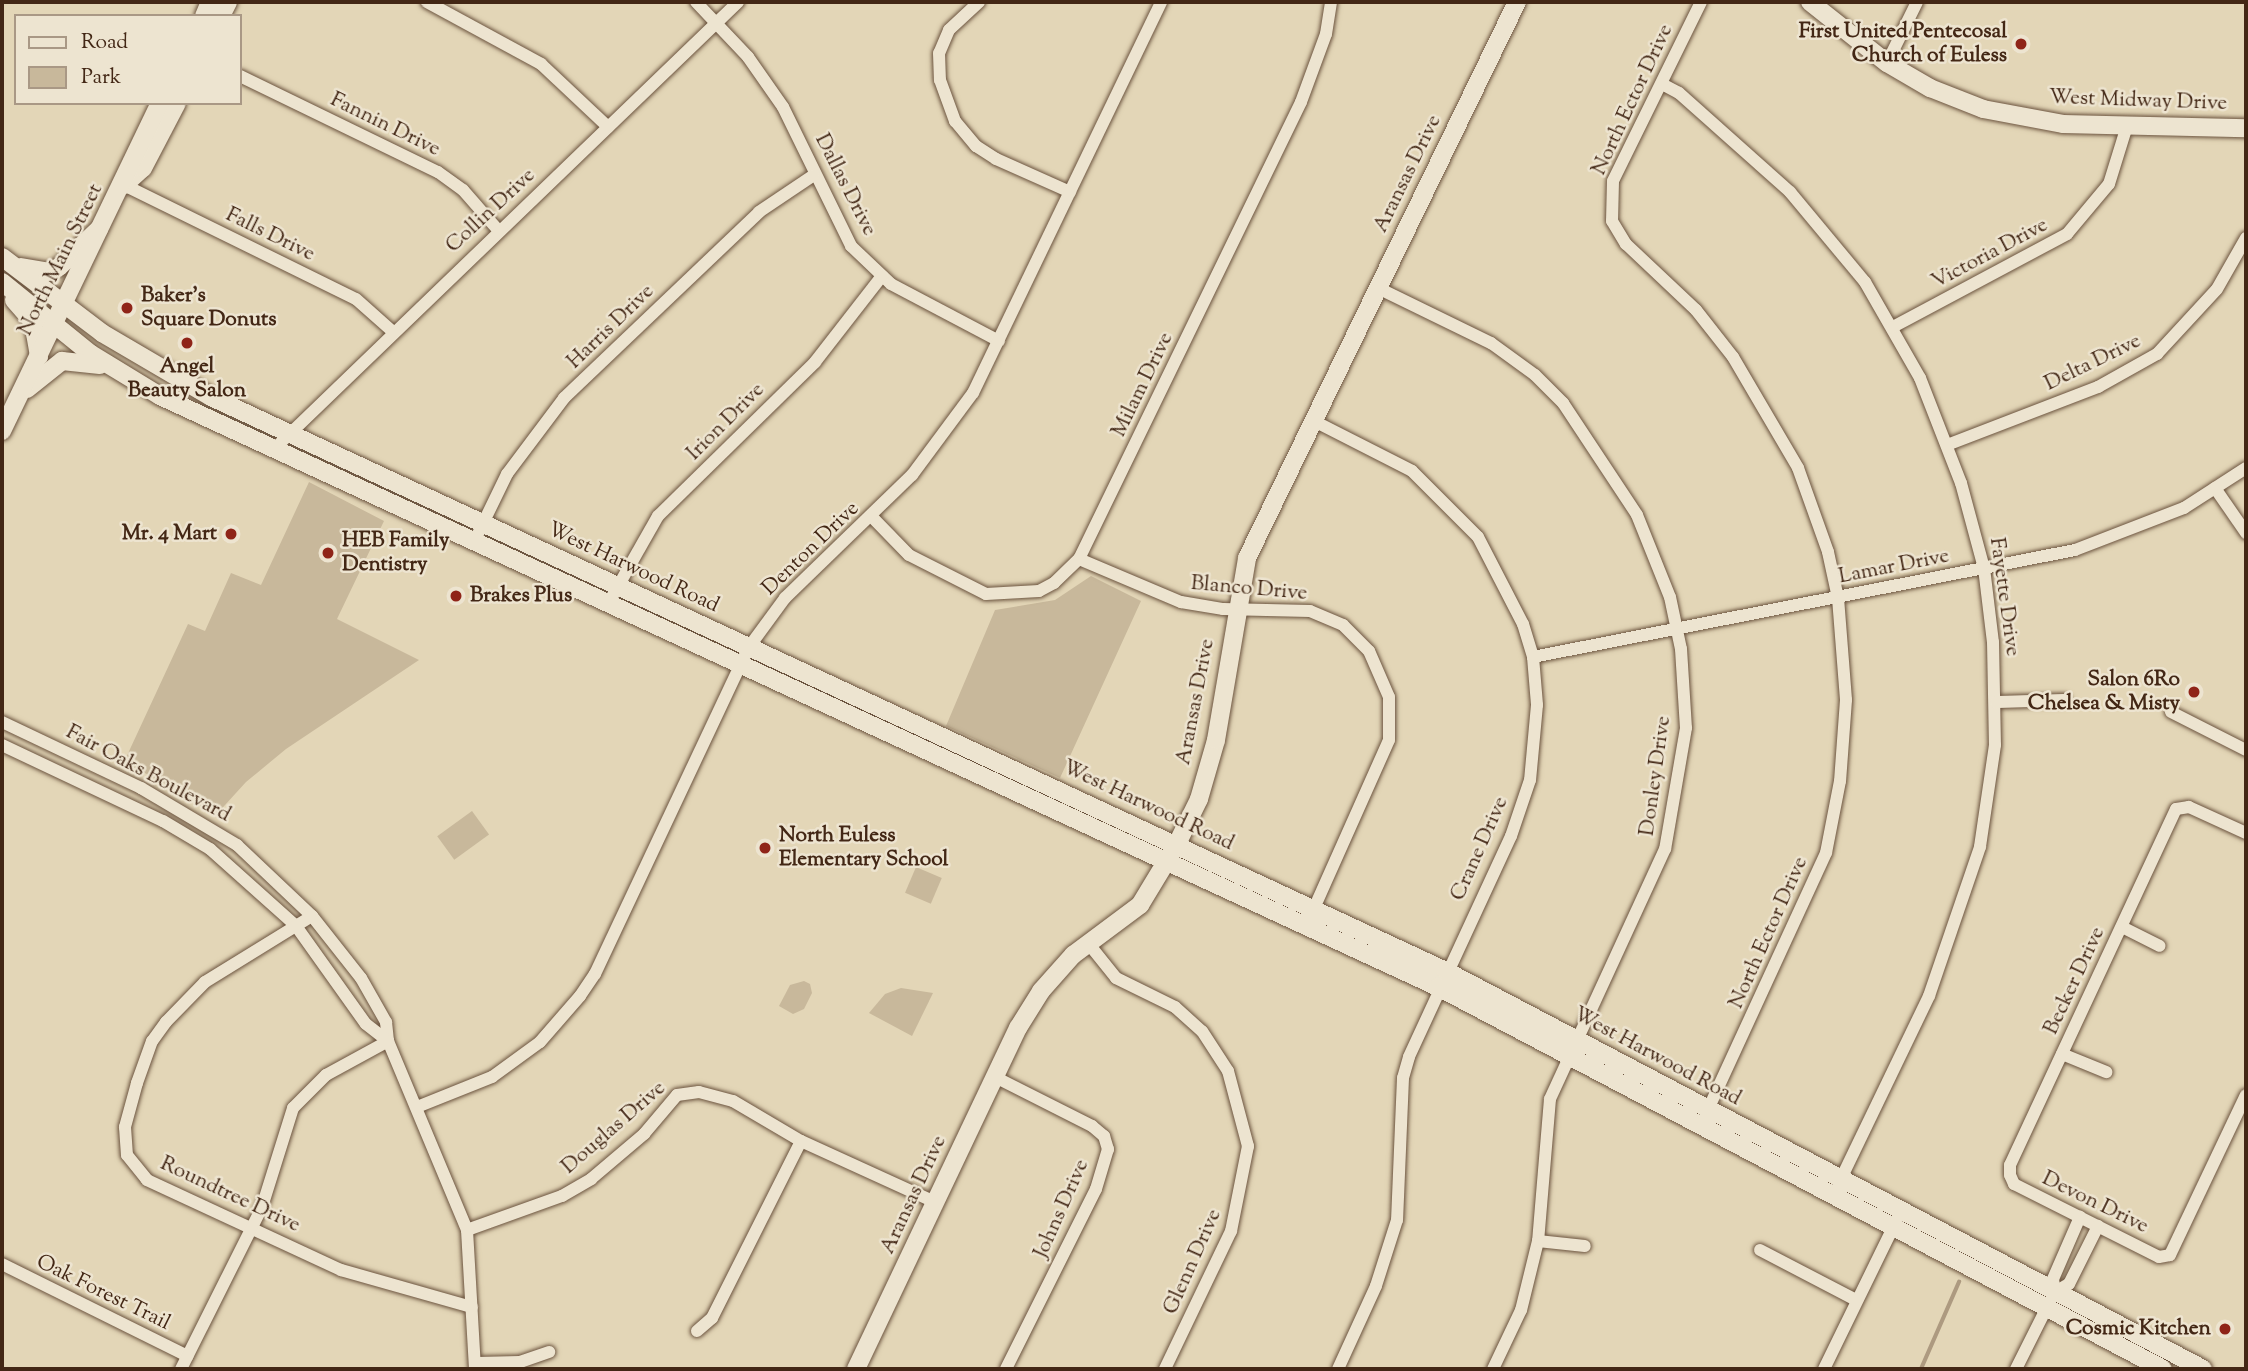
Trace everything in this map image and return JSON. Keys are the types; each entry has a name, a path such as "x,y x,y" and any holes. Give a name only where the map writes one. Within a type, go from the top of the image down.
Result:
{"main road":[{"name":"Aransas Drive","path":"856,1369 995,1077 1041,991 1088,943 1140,905 1169,862 1199,799 1216,740 1236,608 1247,558 1517,2"},
{"name":"West Midway Drive","path":"1810,2 1887,63 1930,88 1983,109 2063,124 2246,128"},
{"name":"North Main Street","path":"2,431 124,185 159,105"},
{"name":"North Main Street","path":"124,185 143,168 176,105"},
{"path":"8,261 48,272 104,224"},
{"name":"West Harwood Road","path":"8,261 156,367 285,434 616,587 746,655 867,723 1169,862 1311,916"},
{"name":"West Harwood Road","path":"2,282 119,372 273,450 608,604 875,705 1177,844 1311,916 1442,979 2050,1299 2203,1369"},
{"path":"2,287 33,322 39,356"},
{"path":"21,393 62,361 87,360 119,372"},
{"path":"867,723 875,705"},
{"name":"West Harwood Road","path":"2050,1299 2163,1369"}],"street":[{"path":"427,2 541,64 608,127"},
{"name":"Dallas Drive","path":"696,2 716,22 783,107 851,246 882,276 999,341"},
{"name":"Collin Drive","path":"273,450 285,434 391,331 738,2"},
{"path":"979,2 949,30 939,53 940,80 955,121 976,146 996,159 1070,192"},
{"name":"Denton Drive","path":"417,1107 492,1077 540,1042 571,1010 601,962 746,655 785,598 872,517 954,423 999,341 1161,2"},
{"name":"Milam Drive","path":"872,517 909,555 986,594 1039,591 1055,583 1079,559 1301,102 1326,34 1331,2"},
{"name":"North Ector Drive","path":"1701,2 1613,181 1612,222 1626,244 1696,310 1777,425 1814,507 1838,598 1845,727 1826,853 1705,1117"},
{"path":"1887,63 1917,2"},
{"name":"Fannin Drive","path":"242,77 438,172 463,190 498,230"},
{"name":"Fayette Drive","path":"1662,84 1756,160 1821,226 1893,327 1947,445 1984,568 1996,702 1991,799 1956,924 1929,996 1836,1187"},
{"name":"Victoria Drive","path":"1893,327 2067,234 2109,184 2127,126"},
{"name":"Harris Drive","path":"474,542 507,474 564,398 759,212 814,175"},
{"name":"Falls Drive","path":"124,185 356,299 391,331"},
{"name":"Delta Drive","path":"1947,445 2098,387 2157,354 2217,289 2246,238"},
{"name":"Irion Drive","path":"608,604 658,516 815,362 882,276"},
{"name":"Donley Drive","path":"1378,288 1491,343 1535,375 1563,404 1637,514 1670,597 1686,728 1671,824 1643,904 1573,1049 1545,1119 1538,1241 1521,1310 1493,1369"},
{"name":"Crane Drive","path":"1314,421 1412,471 1458,513 1478,537 1508,587 1533,657 1537,729 1530,780 1510,836 1442,979 1403,1078 1397,1220 1376,1286 1338,1369"},
{"name":"Lamar Drive","path":"1533,657 2075,550 2148,525 2246,468"},
{"path":"2215,488 2246,533"},
{"name":"Blanco Drive","path":"1079,559 1181,603 1310,611 1343,625 1369,651 1389,696 1389,740 1311,916"},
{"path":"1996,702 2065,700"},
{"path":"2171,712 2246,750"},
{"name":"Fair Oaks Boulevard","path":"2,722 104,770 221,833 259,863 312,916 376,1000 386,1022 388,1041 467,1230 476,1366"},
{"name":"Fair Oaks Boulevard","path":"2,745 96,788 210,849 296,926 366,1024 388,1041"},
{"path":"96,788 104,770"},
{"name":"Becker Drive","path":"2010,1175 2010,1165 2182,806 2246,833"},
{"path":"210,849 221,833"},
{"name":"Roundtree Drive","path":"312,916 205,982 166,1022 152,1041 125,1127 127,1155 148,1180 341,1270 472,1307"},
{"path":"2122,927 2160,946"},
{"name":"Glenn Drive","path":"1088,943 1116,978 1175,1007 1202,1031 1228,1071 1248,1146 1231,1231 1165,1369"},
{"path":"181,1369 253,1227 293,1108 326,1075 388,1041"},
{"path":"2062,1054 2106,1072"},
{"name":"Johns Drive","path":"995,1077 1092,1126 1104,1136 1108,1149 1096,1189 1006,1369"},
{"name":"Douglas Drive","path":"467,1230 518,1215 591,1179 644,1133 677,1095 699,1091 733,1101 800,1141 935,1202"},
{"name":"Devon Drive","path":"2010,1175 2014,1184 2159,1257 2170,1255 2246,1095"},
{"path":"697,1331 712,1318 800,1141"},
{"path":"2016,1369 2050,1299 2053,1279 2080,1217"},
{"path":"1824,1369 1897,1219"},
{"path":"2050,1299 2069,1284 2098,1226"},
{"path":"1538,1241 1585,1246"},
{"path":"1760,1250 1856,1300"},
{"name":"Oak Forest Trail","path":"2,1264 187,1356"},
{"path":"476,1366 520,1362 549,1352"}],"green space":[{"path":"309,482 384,521 337,619 419,660 286,749 246,782 215,816 175,789 124,762 188,624 205,631 231,573 261,585"},
{"path":"1091,576 1141,601 1060,778 946,726 995,610 1055,600"},
{"path":"472,811 489,834 454,860 437,836"},
{"path":"916,867 942,878 931,904 905,893"},
{"path":"804,981 810,984 812,993 804,1009 793,1014 779,1006 790,985"},
{"path":"901,988 933,993 912,1036 869,1013 885,994"}],"waterway":[{"path":"1921,1369 1959,1282"}],"place":[{"name":"First United Pentecosal Church of Euless","path":"2021,44"},
{"name":"Baker's Square Donuts","path":"127,308"},
{"name":"Angel Beauty Salon","path":"187,343"},
{"name":"Mr. 4 Mart","path":"231,534"},
{"name":"HEB Family Dentistry","path":"328,553"},
{"name":"Brakes Plus","path":"456,596"},
{"name":"Salon 6Ro Chelsea & Misty","path":"2194,692"},
{"name":"North Euless Elementary School","path":"765,848"},
{"name":"Cosmic Kitchen","path":"2225,1329"}]}
